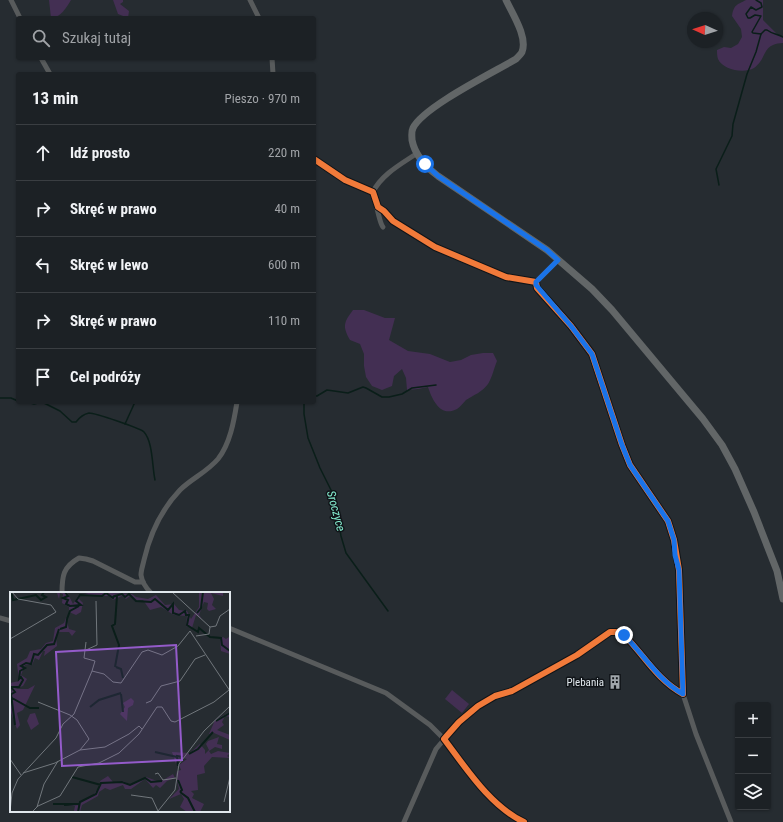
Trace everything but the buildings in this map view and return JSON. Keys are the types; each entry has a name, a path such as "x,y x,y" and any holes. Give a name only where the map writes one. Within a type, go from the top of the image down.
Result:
{"street":[{"path":"11,0 19,16"},
{"path":"250,0 258,16"},
{"path":"506,0 522,35 522,52 516,59 438,104 417,122 412,130 413,146 416,154 438,176 541,247 592,289 612,310 712,431 735,469 754,512 777,571 783,600"},
{"path":"42,60 49,72"},
{"path":"272,60 273,72"},
{"path":"373,192 391,171 416,154"},
{"path":"316,160 345,180 373,192 377,202 380,221 384,227"},
{"path":"558,260 536,282 536,285 571,326 592,354 630,465 668,521 674,540 675,555 679,570 683,694 696,734 731,822"},
{"path":"150,592 143,582 141,574 150,537 168,505 181,489 209,468 218,459 230,436 237,404"},
{"path":"62,592 62,581 65,569 79,558 93,561 135,582 143,582"},
{"path":"230,628 386,693 430,725 444,739 484,791 498,804 524,822"},
{"path":"404,822 436,749 459,722 478,706 495,696 512,691 577,656 610,632 616,632 624,635 665,682 673,689 683,694"}],"shaded area":[{"path":"49,0 71,0 60,14 57,16 51,16"},
{"path":"113,0 123,0 120,4 129,11 128,16 118,14"},
{"path":"746,0 763,0 763,20 778,35 783,37 783,43 771,46 754,68 745,71 734,70 724,66 718,58 717,50 724,47 731,48 738,44 742,37 741,29 732,16 735,7"},
{"path":"353,310 364,310 385,318 395,318 389,340 408,351 430,354 450,362 461,360 471,355 493,353 497,361 489,382 481,391 466,400 457,409 451,411 441,409 434,402 428,387 407,390 406,378 402,369 394,376 392,386 382,390 372,386 366,377 364,354 360,344 350,340 345,328 346,321"},
{"path":"452,690 469,704 462,713 445,699"}],"waterway":[{"path":"756,0 761,3 762,7 756,10 751,7 746,14 748,18 755,15 761,16 752,32 761,34 767,30 783,37"},
{"path":"719,185 716,169 732,136 733,124 747,74 756,52 761,34"},
{"path":"316,396 327,390 348,393 363,387 382,397 389,397 402,394 412,388 436,385"},
{"name":"Sroczyce","path":"0,398 11,398 16,400"},
{"name":"Sroczyce","path":"46,404 60,411 72,422 76,422 82,416 89,413 100,415 135,427 144,432 151,448 155,480"},
{"name":"Sroczyce","path":"125,424 134,404"},
{"name":"Sroczyce","path":"304,404 308,438 331,490 346,553 388,611"}],"cycle path":[{"path":"316,160 345,180 373,192 378,207 393,221 435,247 506,277 536,282 537,288 571,326 592,354 630,465 668,521 674,540 679,570 683,694 666,682 624,635 616,632 610,632 577,655 512,691 495,696 478,706 459,722 444,739 470,774 490,796 500,806 524,822"}],"place":[{"name":"Plebania","path":"615,682"}],"route":[{"path":"425,164 438,176 547,250 558,260 536,282 537,288 571,326 592,354 630,465 668,521 674,540 675,555 679,570 683,694 673,689 665,682 624,635"}]}
